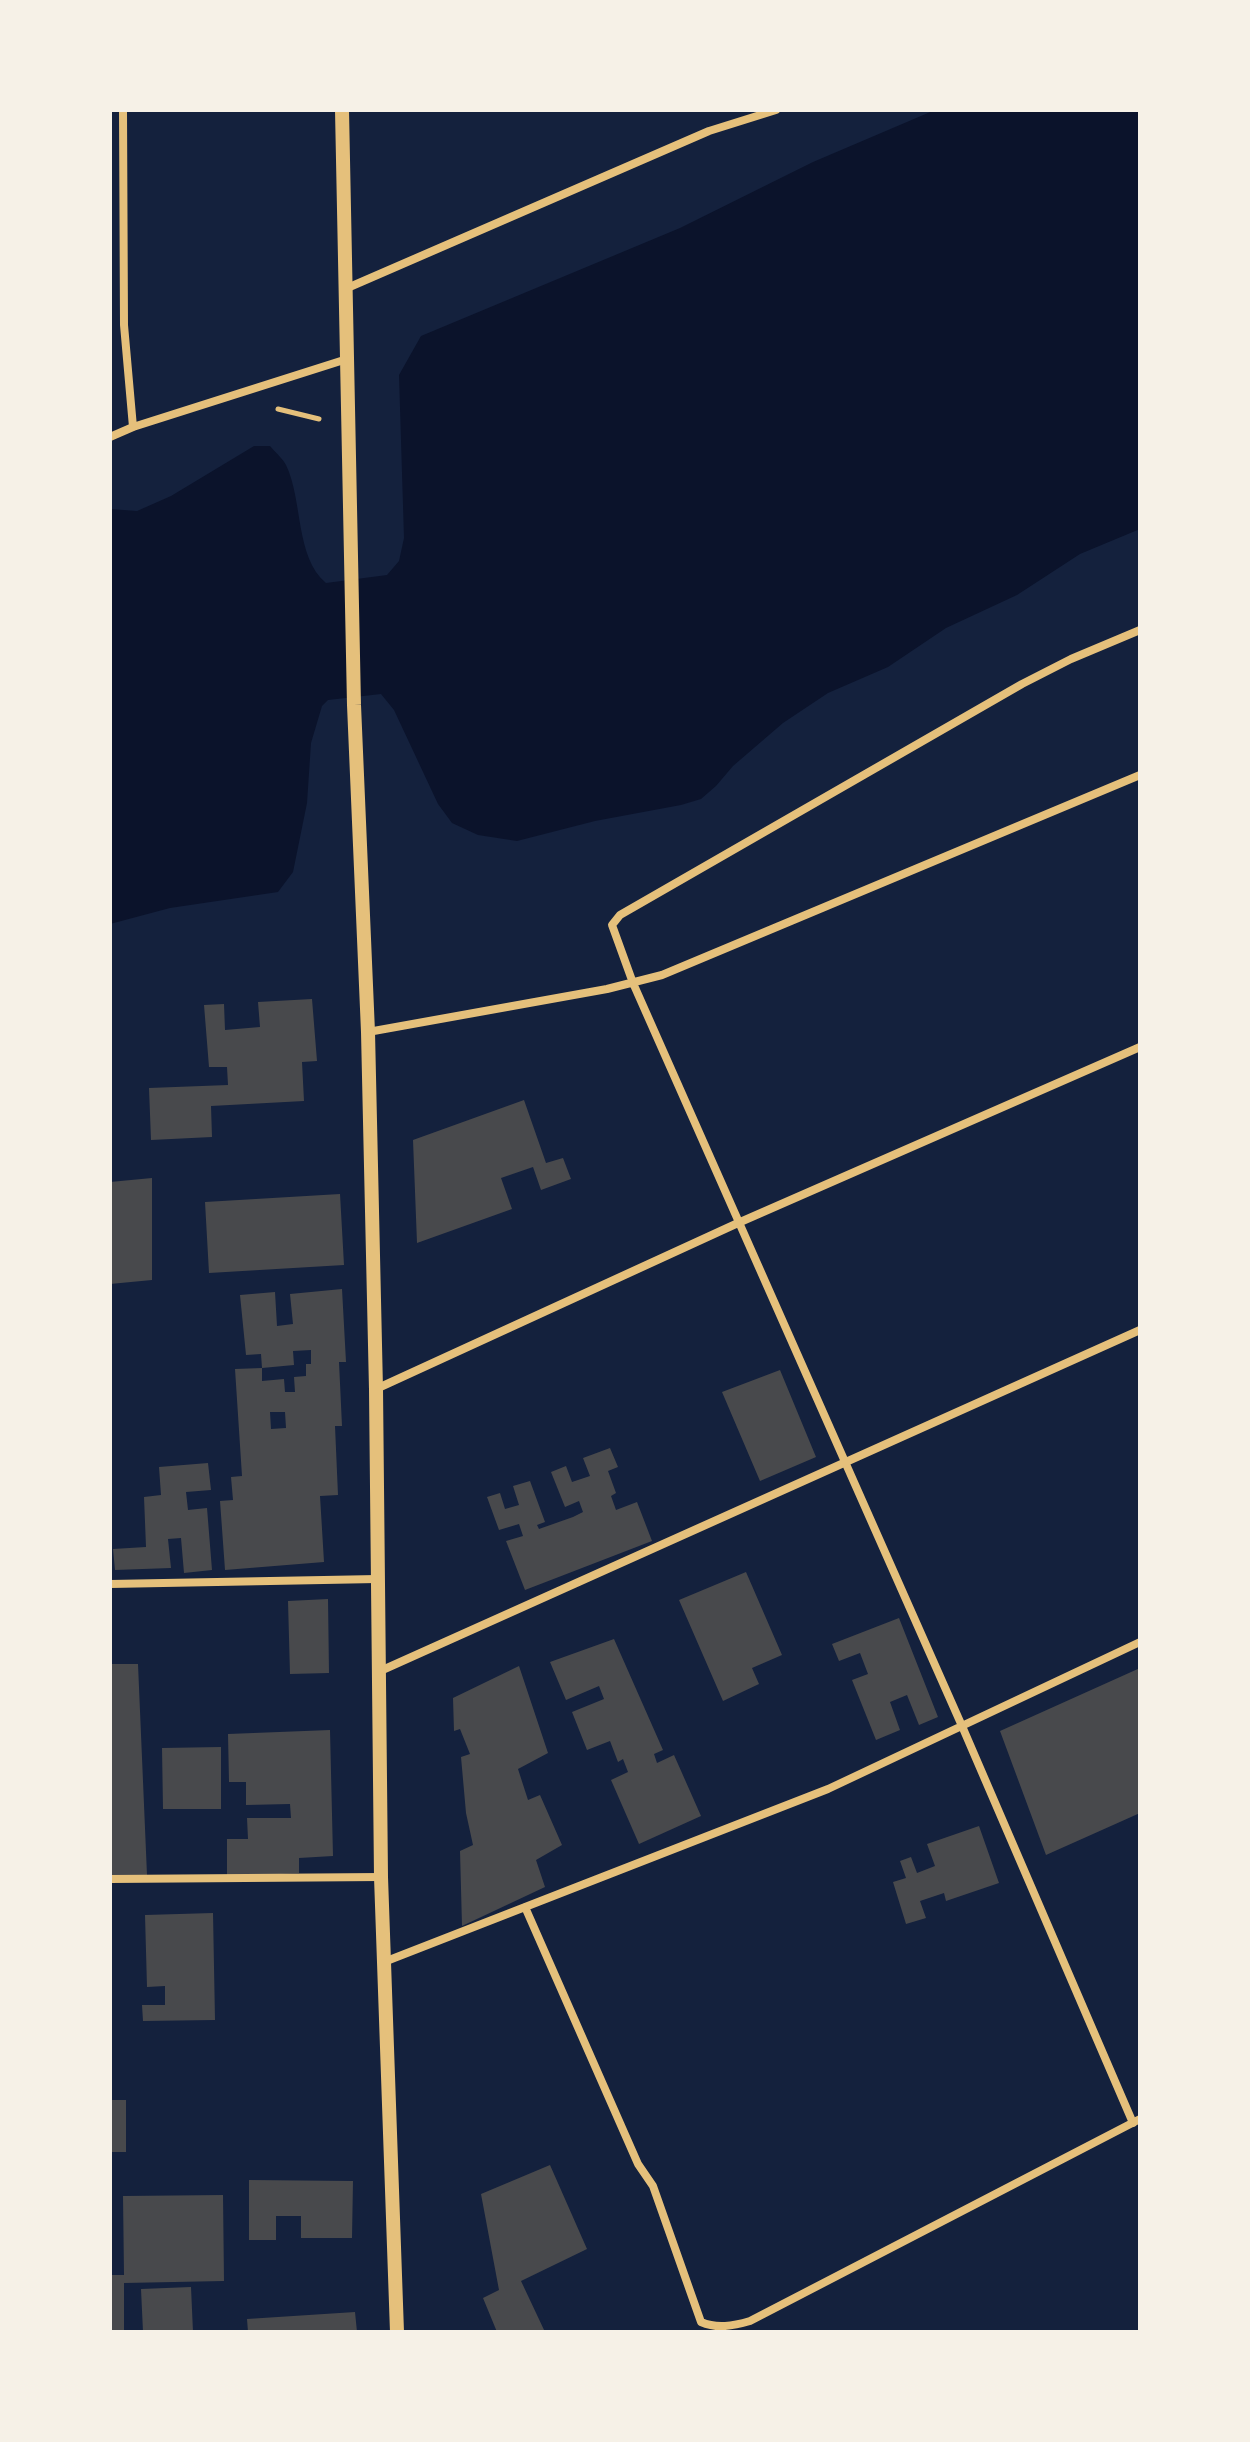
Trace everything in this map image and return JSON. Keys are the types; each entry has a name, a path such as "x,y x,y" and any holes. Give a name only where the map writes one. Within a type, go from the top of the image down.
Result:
{"street":[{"path":"123,110 124,325 133,427"},
{"path":"342,110 354,705 368,1032 376,1389 381,1877 397,2332"},
{"path":"345,289 709,131 776,110"},
{"path":"110,437 348,358"},
{"path":"525,1907 638,2164 653,2186 701,2322 711,2326 750,2321 1136,2121 738,1223 633,983 612,925 620,915 1022,684 1140,630"},
{"path":"368,1032 633,983 699,961 1140,775"},
{"path":"376,1389 738,1223 1140,1047"},
{"path":"377,1672 1140,1330"},
{"path":"110,1584 377,1579"},
{"path":"384,1962 828,1789 1140,1642"},
{"path":"110,1879 381,1877"}],"water":[{"path":"935,110 1140,110 1140,529 1080,554 1017,595 946,628 888,667 828,693 783,723 733,766 701,799 517,841 478,835 452,823 438,804 394,710 381,694 328,700 322,706 311,743 307,803 293,872 278,892 170,908 110,924 110,509 137,511 171,496 254,446 270,446 286,465 304,543 316,572 326,583 387,575 399,561 404,538 399,375 421,336 680,228 813,162"}],"building":[{"path":"312,999 317,1061 302,1062 304,1101 211,1106 212,1137 151,1140 149,1088 228,1085 227,1067 209,1067 204,1005 224,1004 225,1030 260,1027 258,1002"},
{"path":"524,1100 546,1163 563,1158 571,1179 541,1190 533,1167 501,1178 512,1209 417,1243 413,1140"},
{"path":"152,1178 152,1280 110,1284 110,1182"},
{"path":"340,1194 344,1265 209,1273 205,1202"},
{"path":"342,1289 346,1362 339,1362 342,1426 335,1426 338,1495 320,1496 324,1562 225,1570 220,1501 233,1500 231,1477 242,1476 235,1369 262,1368 261,1354 246,1355 240,1295 275,1292 277,1326 293,1324 290,1294","holes":["311,1350 311,1364 306,1364 306,1376 294,1377 295,1392 285,1392 284,1379 262,1381 262,1368 294,1365 293,1351","270,1412 285,1412 286,1428 271,1429"]},
{"path":"780,1370 816,1457 760,1481 722,1392"},
{"path":"610,1448 618,1467 608,1471 616,1493 611,1496 616,1510 637,1502 652,1541 525,1590 506,1541 523,1536 519,1524 499,1530 487,1497 500,1493 505,1509 519,1505 513,1486 530,1481 545,1522 537,1525 539,1529 573,1517 583,1512 579,1501 565,1507 551,1472 566,1466 572,1482 590,1476 583,1458"},
{"path":"208,1463 211,1490 186,1492 188,1510 207,1508 212,1570 184,1573 181,1538 168,1539 171,1568 115,1570 113,1549 146,1547 144,1497 161,1495 159,1467"},
{"path":"746,1572 782,1655 752,1668 759,1684 723,1701 679,1600"},
{"path":"328,1599 329,1673 290,1674 288,1601"},
{"path":"899,1618 938,1717 919,1725 907,1695 890,1702 900,1730 876,1740 852,1680 868,1674 860,1653 839,1661 832,1644"},
{"path":"614,1639 663,1750 654,1754 657,1763 674,1755 701,1816 639,1844 611,1780 628,1772 623,1759 618,1762 610,1741 587,1750 572,1712 604,1699 599,1686 566,1700 550,1662"},
{"path":"110,1664 138,1664 147,1875 110,1875"},
{"path":"519,1666 548,1753 518,1769 528,1800 540,1795 562,1845 536,1860 545,1887 462,1926 460,1851 473,1845 466,1813 461,1757 470,1754 460,1729 454,1731 453,1698"},
{"path":"1140,1668 1140,1813 1046,1855 1000,1731"},
{"path":"330,1730 333,1856 299,1858 299,1873 227,1877 227,1839 248,1839 247,1818 291,1818 290,1804 246,1805 246,1782 229,1782 228,1734"},
{"path":"221,1747 221,1809 163,1809 162,1748"},
{"path":"979,1826 999,1883 946,1901 944,1893 920,1901 926,1918 906,1924 893,1882 906,1878 900,1861 911,1857 917,1873 935,1866 927,1844"},
{"path":"213,1913 215,2020 143,2021 142,2005 165,2005 165,1986 147,1987 145,1915"},
{"path":"110,2100 126,2100 126,2152 110,2152"},
{"path":"550,2165 587,2249 521,2281 545,2332 497,2332 483,2298 499,2290 481,2194"},
{"path":"249,2180 353,2181 352,2238 301,2238 301,2216 276,2216 276,2240 249,2240"},
{"path":"223,2195 224,2281 124,2283 124,2332 110,2332 110,2275 124,2275 123,2196"},
{"path":"191,2287 193,2332 143,2332 141,2289"},
{"path":"355,2312 357,2332 248,2332 247,2319"}]}
